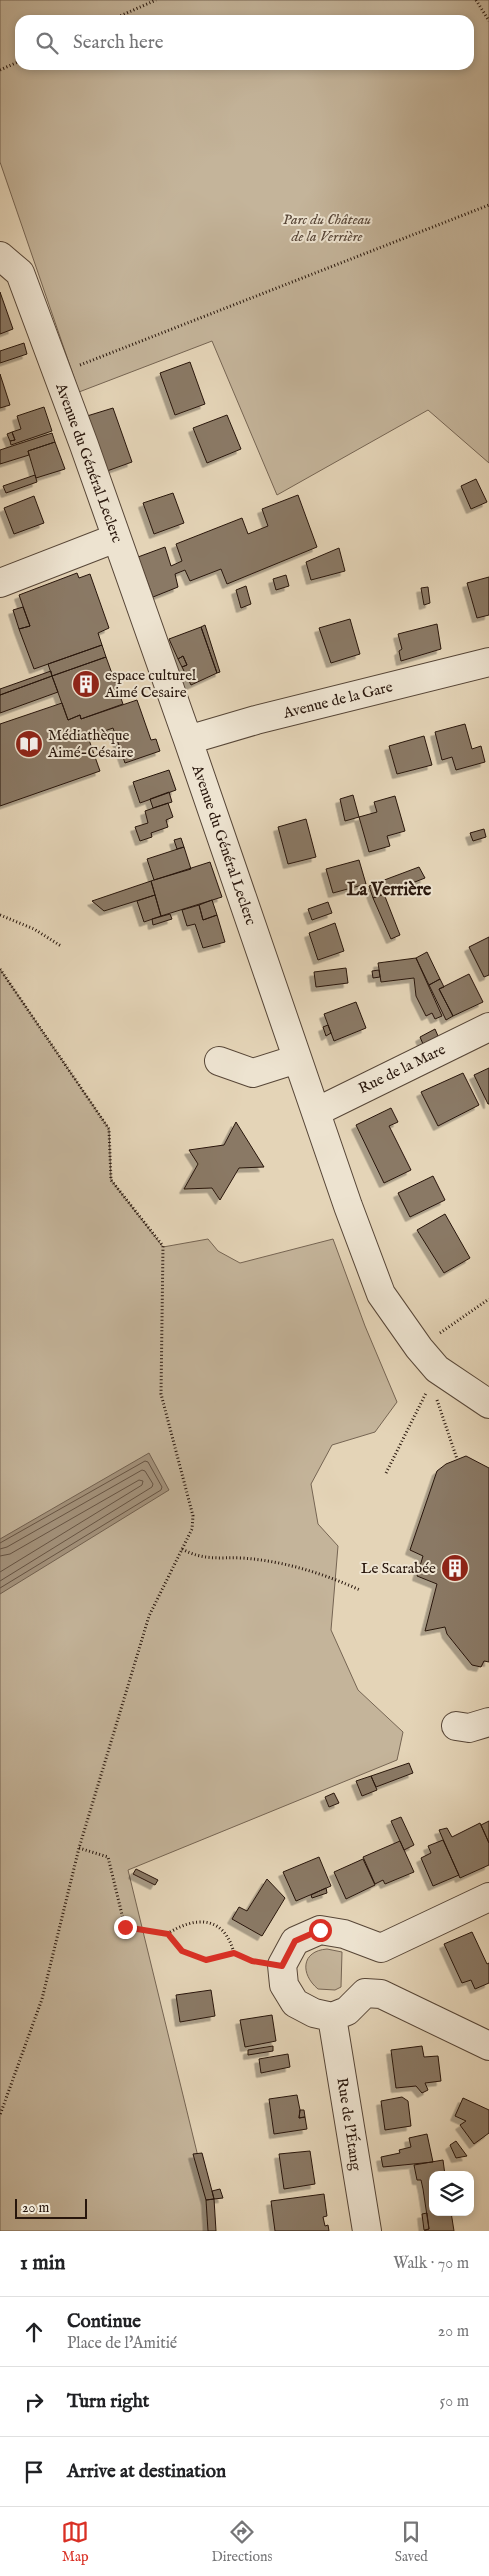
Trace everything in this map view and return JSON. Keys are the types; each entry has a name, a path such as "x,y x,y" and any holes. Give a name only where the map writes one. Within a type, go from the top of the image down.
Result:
{"street":[{"name":"Avenue du Général Leclerc","path":"0,256 20,273 57,373 188,740 297,1059 381,1294 419,1348 437,1369 489,1404"},
{"path":"0,583 116,538"},
{"name":"Avenue de la Gare","path":"188,740 256,720 489,662"},
{"name":"Rue de la Mare","path":"316,1112 489,1027"},
{"path":"218,1061 253,1073 297,1059"},
{"path":"456,1726 469,1728 489,1722"},
{"path":"489,1897 381,1948 344,1934 320,1930 295,1941 282,1966 284,1986 295,2004 314,2013 332,2018 347,2011 365,1994 381,1994 489,2046"},
{"name":"Rue de l'Étang","path":"332,2018 367,2231"}],"path":[{"path":"122,15 156,0"},
{"path":"476,0 489,21"},
{"path":"0,70 15,63"},
{"path":"57,373 489,205"},
{"path":"0,915 34,929 61,946"},
{"path":"0,969 109,1130 111,1180 163,1246 161,1394 193,1516 192,1529 149,1616 79,1848 42,1999 0,2115"},
{"path":"436,1336 489,1299"},
{"path":"386,1473 427,1392"},
{"path":"434,1393 457,1458"},
{"path":"182,1549 211,1559 242,1558 302,1568 360,1590"},
{"path":"79,1848 108,1857 125,1927 168,1934 184,1924 207,1921 223,1930 231,1941 234,1953"},
{"path":"168,1934 182,1951 206,1960 234,1953 252,1961 282,1966"}],"green space":[{"name":"Parc du Château de la Verrière","path":"0,0 489,0 489,463 428,410 277,495 212,341 79,392 0,162"},
{"path":"0,969 109,1129 111,1180 163,1247 208,1239 218,1251 240,1263 333,1239 365,1326 397,1402 375,1432 332,1445 311,1484 318,1524 338,1546 331,1630 358,1690 403,1732 397,1760 128,1870 213,2218 212,2231 0,2231"},
{"path":"327,1949 342,1952 341,1987 335,1990 318,1989 308,1977 306,1970 306,1964 312,1954"}],"water":[{"path":"149,1453 169,1490 0,1594 0,1539"}],"building":[{"path":"0,292 13,329 0,334"},
{"path":"24,343 27,354 0,363 0,351"},
{"path":"190,362 205,404 175,415 160,373"},
{"path":"0,374 10,405 0,408"},
{"path":"44,407 52,431 11,445 10,441 15,440 12,432 21,429 17,416"},
{"path":"113,408 132,462 107,471 87,416"},
{"path":"227,415 241,449 207,463 193,428"},
{"path":"12,432 15,440 10,441 7,434"},
{"path":"52,433 55,442 28,451 29,455 0,464 0,450"},
{"path":"55,442 65,469 36,478 28,451"},
{"path":"35,475 37,482 6,493 3,486"},
{"path":"476,479 487,502 471,509 461,486"},
{"path":"173,493 184,523 154,534 143,503"},
{"path":"298,495 317,547 227,584 221,569 190,581 185,570 175,574 178,587 153,597 138,557 165,547 171,566 182,561 176,544 242,518 248,534 268,526 262,509"},
{"path":"34,496 44,523 14,534 4,508"},
{"path":"339,548 345,571 311,580 306,562"},
{"path":"77,573 79,578 90,574 109,628 98,633 102,645 34,669 19,629 30,626 19,595"},
{"path":"286,575 289,586 276,590 273,579"},
{"path":"489,577 489,615 477,618 467,583"},
{"path":"246,586 251,604 241,608 236,590"},
{"path":"428,587 430,603 424,605 421,588"},
{"path":"23,607 30,626 19,629 13,610"},
{"path":"350,619 360,654 331,663 319,628"},
{"path":"437,624 441,649 401,661 399,651 402,649 398,634"},
{"path":"205,625 220,672 217,673 201,627"},
{"path":"201,627 217,673 191,685 182,667 187,665 183,656 178,659 169,639"},
{"path":"102,645 106,657 52,676 48,664"},
{"path":"183,656 187,665 182,667 178,659"},
{"name":"espace culturel Aimé Cesaire","path":"106,657 123,704 81,719 80,715 68,720 52,676"},
{"path":"51,671 52,676 0,695 0,689"},
{"path":"52,676 58,692 0,713 0,695"},
{"path":"137,700 151,740 156,739 160,751 125,763 113,728 88,737 100,771 0,806 0,724 62,703 68,720 80,715 81,719"},
{"path":"465,724 472,749 481,746 485,762 456,770 452,757 442,760 435,732"},
{"path":"424,736 432,765 397,774 389,746"},
{"path":"169,770 176,790 140,803 133,782"},
{"path":"169,792 172,802 153,808 150,799"},
{"path":"353,795 359,817 345,821 340,799"},
{"path":"395,796 405,831 387,836 390,846 369,852 359,817 377,812 374,802"},
{"path":"168,803 173,817 166,820 168,827 151,833 152,837 140,841 135,827 148,823 145,811"},
{"path":"306,819 316,857 288,864 278,827"},
{"path":"484,829 486,837 473,841 470,833"},
{"path":"181,838 184,847 177,849 174,840"},
{"path":"184,847 191,869 154,880 147,859"},
{"path":"359,860 366,884 333,893 326,869"},
{"path":"210,862 222,897 161,916 151,881"},
{"path":"419,867 425,878 384,894 379,882"},
{"path":"151,881 155,895 104,911 92,901"},
{"path":"379,882 384,894 373,898 369,886"},
{"path":"384,894 400,935 391,939 373,898"},
{"path":"155,895 161,916 144,922 137,901"},
{"path":"212,900 217,915 203,920 199,905"},
{"path":"328,902 332,913 312,920 308,909"},
{"path":"199,905 203,920 217,915 225,942 203,948 195,924 187,926 182,910"},
{"path":"170,914 172,919 153,925 152,919"},
{"path":"335,923 344,951 318,960 309,933"},
{"path":"489,937 489,975 484,977 469,947"},
{"path":"427,952 440,979 429,985 416,958"},
{"path":"416,958 442,1016 435,1019 432,1013 426,1016 416,996 414,978 381,982 378,963"},
{"path":"346,968 348,983 316,987 314,972"},
{"path":"379,970 380,977 373,978 372,971"},
{"path":"469,974 483,1002 453,1016 439,989"},
{"path":"440,979 444,987 439,989 453,1016 446,1020 429,985"},
{"path":"356,1002 366,1028 334,1041 324,1014"},
{"path":"328,1025 331,1033 326,1036 323,1027"},
{"path":"435,1029 438,1036 423,1044 420,1037"},
{"path":"489,1068 489,1104 488,1104 474,1075"},
{"path":"463,1073 479,1105 438,1126 421,1092"},
{"path":"391,1108 398,1122 389,1126 411,1170 384,1183 356,1125"},
{"path":"236,1122 264,1167 239,1168 220,1200 212,1188 184,1189 198,1164 189,1150 224,1145"},
{"path":"433,1176 445,1200 410,1217 398,1193"},
{"path":"445,1214 470,1258 444,1273 417,1230"},
{"name":"Le Scarabée","path":"466,1456 489,1468 489,1662 484,1661 481,1667 472,1665 447,1634 445,1627 425,1631 437,1584 417,1576 423,1556 410,1550 437,1471 446,1464"},
{"path":"409,1763 413,1773 376,1787 371,1776"},
{"path":"371,1776 377,1790 362,1796 356,1781"},
{"path":"334,1793 339,1803 329,1807 325,1797"},
{"path":"401,1817 414,1845 404,1850 391,1821"},
{"path":"489,1821 489,1843 481,1825"},
{"path":"480,1823 489,1843 489,1865 460,1878 439,1830 447,1828 452,1837"},
{"path":"443,1840 459,1875 433,1886 421,1858 431,1853 428,1846"},
{"path":"400,1841 414,1872 385,1884 383,1880 375,1884 363,1857"},
{"path":"319,1857 331,1886 296,1901 283,1872"},
{"path":"363,1859 375,1885 346,1899 334,1872"},
{"path":"136,1869 158,1880 155,1885 133,1874"},
{"path":"267,1879 285,1898 262,1936 232,1919 239,1907 247,1911"},
{"path":"326,1888 327,1893 312,1898 311,1895"},
{"path":"472,1932 487,1964 489,1963 489,1983 475,1989 471,1980 462,1983 444,1944"},
{"path":"211,1990 215,2016 180,2022 176,1995"},
{"path":"272,2015 276,2041 245,2047 240,2020"},
{"path":"273,2046 273,2051 248,2055 248,2050"},
{"path":"422,2046 424,2057 438,2056 441,2081 425,2083 428,2090 422,2093 416,2086 396,2088 391,2050"},
{"path":"288,2054 290,2067 261,2073 259,2059"},
{"path":"297,2095 300,2110 299,2118 305,2117 307,2129 274,2134 269,2099"},
{"path":"402,2097 408,2101 411,2126 385,2130 381,2101"},
{"path":"463,2098 489,2110 489,2133 474,2144 460,2125 466,2121 455,2116"},
{"path":"300,2110 304,2110 305,2117 299,2118"},
{"path":"427,2134 433,2162 383,2167 381,2157 400,2153 399,2150 411,2147 409,2138"},
{"path":"456,2141 467,2156 456,2158 450,2145"},
{"path":"310,2151 315,2184 284,2189 279,2154"},
{"path":"202,2153 214,2199 206,2200 193,2154"},
{"path":"443,2160 444,2171 429,2171 429,2216 452,2216 454,2231 424,2231 429,2229 423,2189 421,2180 417,2180 414,2165"},
{"path":"220,2189 223,2198 214,2199 212,2191"},
{"path":"324,2194 327,2216 323,2217 325,2226 328,2225 329,2231 275,2231 271,2201"},
{"path":"214,2199 216,2231 208,2231 206,2200"},
{"path":"427,2213 429,2229 424,2230 422,2214"}],"place":[{"name":"espace culturel Aimé Cesaire","path":"86,684"},
{"name":"Médiathèque Aimé-Césaire","path":"29,744"},
{"name":"Le Scarabée","path":"455,1568"}],"district":[{"name":"La Verrière","path":"389,890"}],"route":[{"path":"125,1927 168,1934 182,1951 206,1960 234,1953 252,1961 282,1966 295,1941 320,1930"}]}
